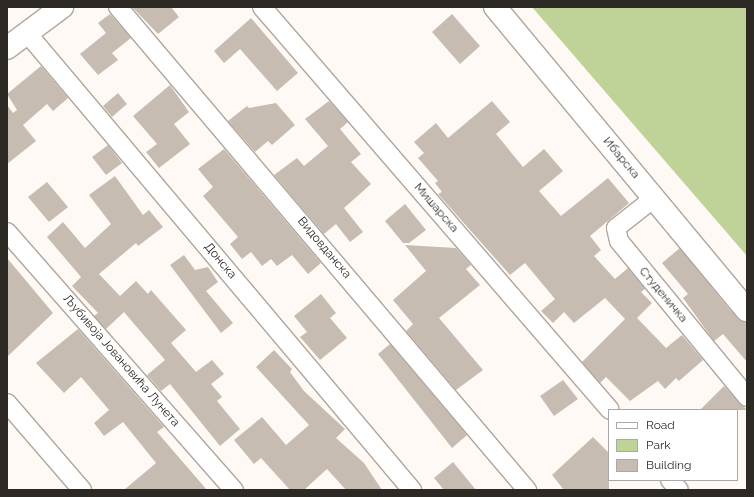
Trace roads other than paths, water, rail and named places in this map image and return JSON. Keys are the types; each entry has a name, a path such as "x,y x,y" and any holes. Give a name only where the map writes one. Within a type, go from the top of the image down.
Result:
{"street":[{"path":"7,48 62,7"},
{"name":"Видовданска","path":"118,7 527,490"},
{"name":"Мишарска","path":"262,7 609,409"},
{"name":"Ибарска","path":"495,7 747,310"},
{"name":"Донска","path":"27,33 412,490"},
{"name":"Студеничка","path":"654,198 616,228 618,241 747,397"},
{"name":"Љубивоја Јовановића Лунета","path":"7,232 234,490"},
{"path":"7,403 82,490"},
{"path":"671,481 679,490"}]}
